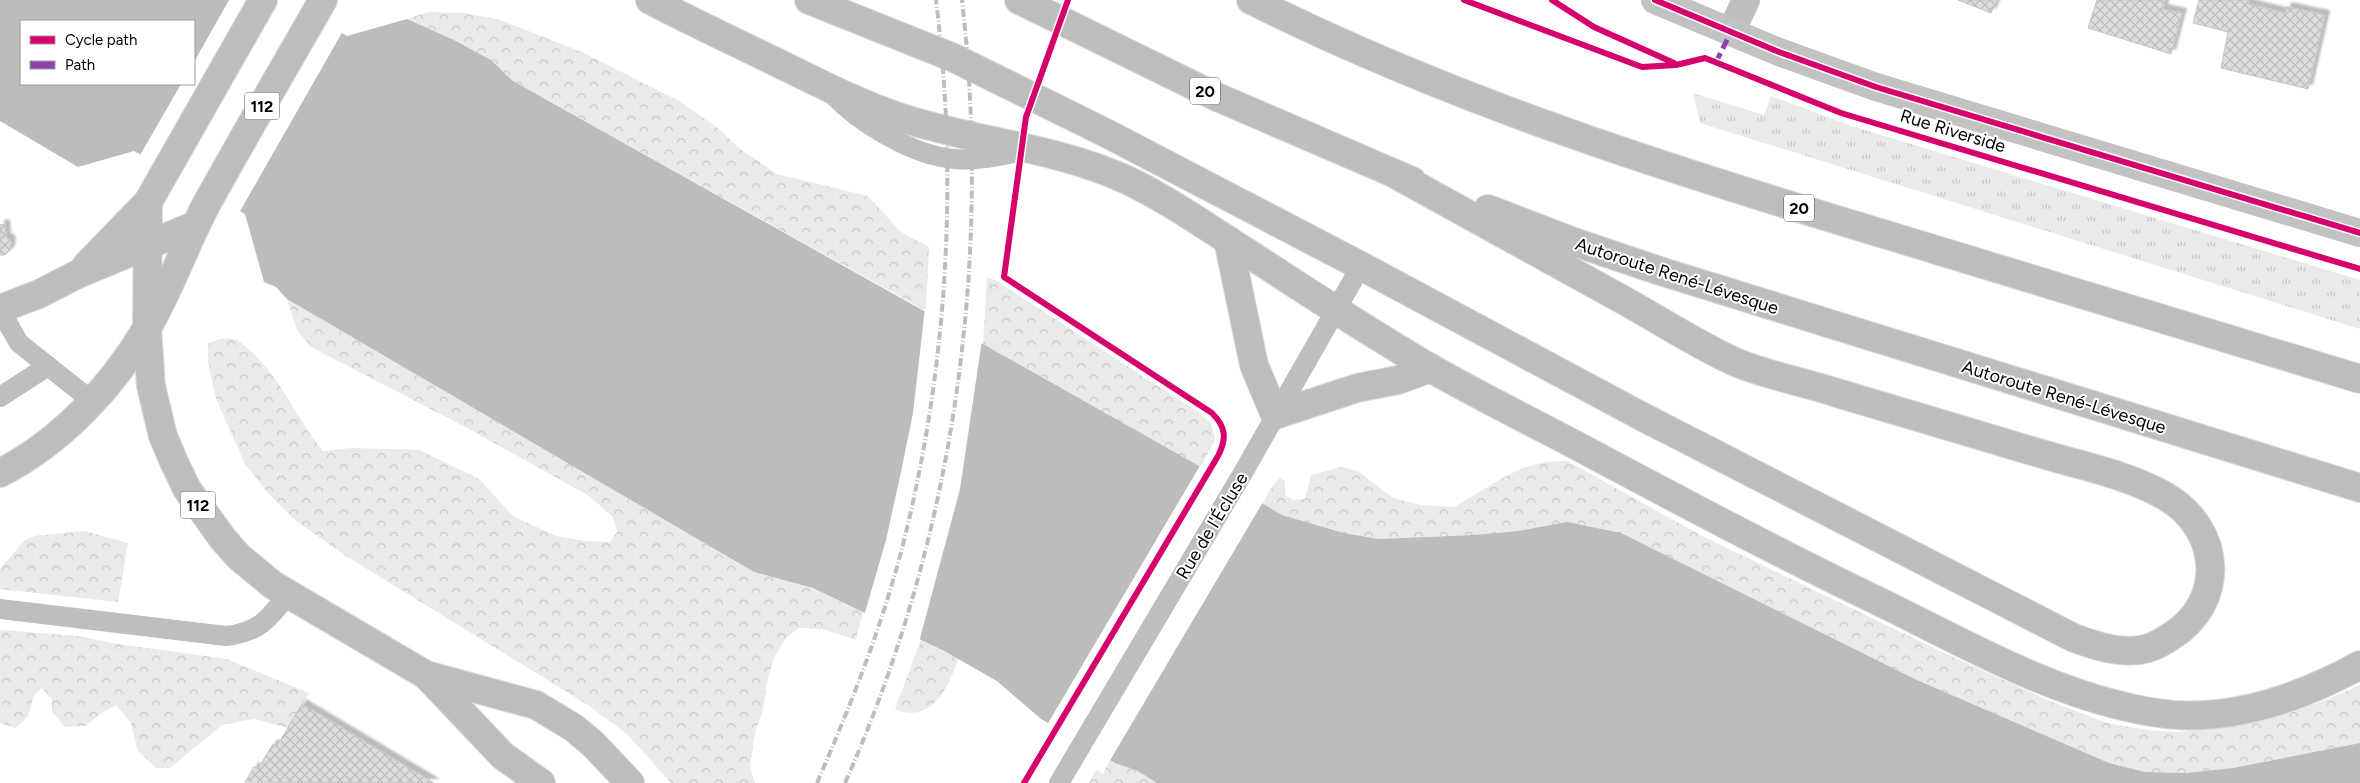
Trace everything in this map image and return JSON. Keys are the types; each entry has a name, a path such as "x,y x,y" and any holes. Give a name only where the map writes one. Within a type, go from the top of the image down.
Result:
{"main road":[{"path":"78,274 148,202 263,0"},
{"path":"650,0 825,86 903,118 955,134 1031,149 1078,161 1125,180 1168,202 1336,310 1431,368 1820,573 2006,663 2095,698 2154,713 2182,715 2240,711 2271,704 2305,691 2360,665"},
{"path":"809,0 954,58 1106,133 1361,266 1641,416 2018,611 2074,638 2108,649 2142,650 2162,642 2190,622 2207,593 2211,577 2210,562 2200,530 2190,516 2164,496 2146,487 2087,467 1734,361 1395,174"},
{"name":"Autoroute René-Lévesque","path":"1019,0 1218,97 1395,174 1574,242 1660,271 2360,488"},
{"name":"20","path":"1251,0 1450,89 1614,149 1808,211 2360,379"},
{"name":"112","path":"0,473 25,458 63,430 92,401 118,370 147,327 202,214 321,3"},
{"path":"147,327 148,202"},
{"path":"0,309 39,294 78,274 148,245 202,214"},
{"path":"1228,240 1254,365 1275,415 1350,390 1398,380 1431,368"},
{"name":"112","path":"147,327 151,386 163,436 187,488 204,515 239,557 255,572 288,594 426,675"},
{"path":"426,675 503,756 542,783"},
{"path":"426,675 536,705 556,716 586,739 630,783"}],"street":[{"name":"Rue Riverside","path":"1655,0 1731,32 1876,87 2360,233"},
{"path":"1731,32 1746,0"}],"lane":[{"name":"Rue de l'Écluse","path":"1059,783 1244,471 1361,266"},
{"path":"0,309 19,343 92,401"},
{"path":"0,397 48,366"},
{"path":"0,609 226,636 241,634 262,626 288,594"}],"green space":[{"path":"428,12 463,13 498,19 582,52 679,101 718,128 740,149 777,174 868,196 901,232 929,247 926,311 513,81 491,60 454,40 407,19"},
{"path":"1693,93 1764,115 1771,96 1855,127 2360,280 2360,329 1700,123"},
{"path":"987,277 997,281 1198,412 1211,423 1215,439 1201,467 983,344"},
{"path":"287,299 754,572 813,588 863,612 856,640 822,629 799,628 786,638 774,658 767,683 762,714 755,732 750,767 755,783 671,783 628,735 588,705 346,556 296,521 268,493 245,464 215,396 208,361 208,344 218,339 229,338 238,341 260,360 323,451 352,448 420,450 479,479 513,516 556,536 585,541 610,542 617,532 613,517 589,496 469,429 311,347 297,330"},
{"path":"1567,461 1704,537 1938,650 2050,701 2107,723 2148,730 2177,732 2225,728 2321,702 2360,685 2360,743 2233,768 2186,773 2145,772 2109,763 1917,680 1621,533 1518,531 1379,539 1344,533 1282,515 1262,504 1280,478 1285,481 1285,495 1293,500 1305,499 1311,475 1341,467 1358,471 1393,498 1421,505 1454,507 1504,477 1523,468 1544,462"},
{"path":"85,531 128,543 118,602 0,589 0,569 24,541 34,536"},
{"path":"0,630 79,636 112,643 227,659 309,693 288,728 254,719 222,725 170,768 156,768 137,750 131,723 116,705 100,714 86,726 65,727 52,712 52,699 42,688 34,695 28,716 16,728 0,723"},
{"path":"921,640 958,659 944,691 937,700 928,708 919,712 908,713 895,709"},
{"path":"1110,760 1136,770 1157,783 1089,783 1096,770 1103,774"}],"shaded area":[{"path":"0,0 284,0 347,36 407,19 454,40 491,60 513,81 1201,467 1282,515 1344,533 1379,539 1518,531 1567,522 1621,533 1917,680 2109,763 2145,772 2186,773 2233,768 2360,743 2360,783 1157,783 1136,770 1115,763 1041,719 997,681 944,651 813,588 754,572 287,299 276,287 264,282 245,214 134,151 78,167 0,121"}],"pier":[{"path":"229,0 289,0 343,31 239,213 139,157 180,85 195,85 195,60"},
{"path":"925,308 982,340 960,489 919,642 864,616 886,540 913,413"},
{"path":"1201,464 1263,502 1109,762 1047,725"}],"building":[{"path":"1958,0 1997,0 1991,13"},
{"path":"2097,0 2165,0 2163,9 2182,13 2171,54 2088,28"},
{"path":"2199,0 2249,0 2249,4 2285,13 2287,7 2325,15 2308,89 2221,68 2228,32 2193,23"},
{"path":"5,224 6,237 11,241 10,250 5,255 0,255 0,225"},
{"path":"302,704 434,783 245,782 254,767 258,769 273,744 277,746"}],"railway":[{"path":"817,783 863,671 892,585 916,488 929,419 944,280 947,209 947,139 943,69 936,0"},
{"path":"845,783 883,690 913,595 938,497 956,399 967,300 972,200 970,100 962,0"}],"marked path":[{"path":"1716,62 1731,32"}],"cycle path":[{"path":"1024,783 1218,456 1224,438 1220,423 1212,413 1004,277 1026,117 1068,0"},
{"path":"1464,0 1642,67 1676,65 1705,58 1841,113 2360,269"},
{"path":"1552,0 1594,27 1674,63"},
{"path":"1655,0 1779,52 1876,87 2360,233"}]}
